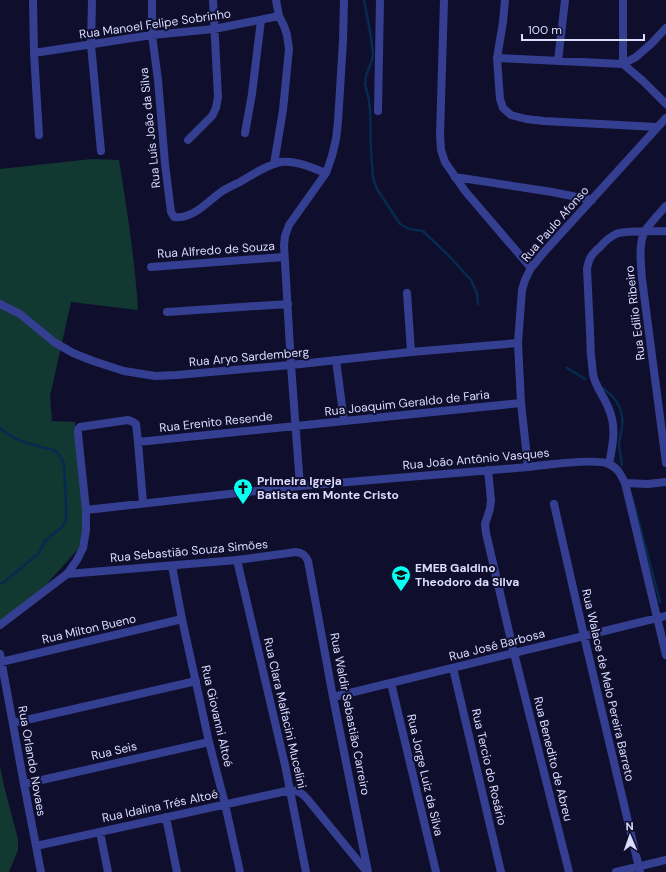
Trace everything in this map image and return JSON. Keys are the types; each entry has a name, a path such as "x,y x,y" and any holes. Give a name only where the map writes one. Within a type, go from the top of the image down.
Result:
{"street":[{"path":"33,0 34,53 39,135"},
{"path":"92,0 92,45 101,151"},
{"name":"Rua Luís João da Silva","path":"152,0 152,35 158,80 165,164 171,212 174,217 181,218 191,215 223,191 260,170 274,164"},
{"path":"188,140 212,116 216,108 218,97 213,0"},
{"path":"276,0 279,16 287,35 289,49 283,110 274,164 292,162 326,173"},
{"path":"300,486 284,245 285,236 289,225 326,173 332,156 338,122 344,0"},
{"path":"378,111 380,0"},
{"path":"444,0 440,135 445,162 465,191 531,268"},
{"path":"505,0 497,58 500,99 503,108 511,115 526,119 657,127"},
{"path":"558,60 565,0"},
{"path":"622,64 623,0"},
{"name":"Rua Manoel Felipe Sobrinho","path":"34,53 152,35 214,29 279,16"},
{"path":"245,133 252,94 261,20"},
{"path":"497,58 622,64 636,57 666,28"},
{"path":"622,64 643,81 666,104"},
{"name":"Rua Paulo Afonso","path":"528,467 521,403 518,343 522,290 525,280 531,268 545,251 666,118"},
{"path":"455,177 552,192 592,200"},
{"path":"645,232 666,206"},
{"path":"666,231 618,234 609,238 591,254 587,269 592,372 594,381 613,420 613,443 609,464 619,471 624,483 666,655"},
{"name":"Rua Edilio Ribeiro","path":"645,232 641,242 642,279 666,463"},
{"name":"Rua Alfredo de Souza","path":"151,267 284,257"},
{"path":"407,293 411,352"},
{"name":"Rua Aryo Sardemberg","path":"0,304 20,314 54,342 73,352 93,361 124,371 155,376 177,376 411,352 518,343"},
{"path":"167,312 288,304"},
{"path":"336,360 344,422"},
{"name":"Rua Joaquim Geraldo de Faria","path":"296,426 521,403"},
{"path":"1,624 67,574 78,560 83,548 86,530 86,510 78,434 80,427 128,420 136,424 143,503"},
{"name":"Rua Erenito Resende","path":"138,442 296,426"},
{"name":"Rua João Antônio Vasques","path":"86,510 300,486 594,461 609,464"},
{"name":"Rua Benedito de Abreu","path":"488,470 491,500 490,509 485,524 486,533 514,653 569,872"},
{"path":"624,483 648,484 666,482"},
{"name":"Rua Walace de Melo Pereira Barreto","path":"554,504 639,869"},
{"name":"Rua Sebastião Souza Simões","path":"67,574 237,560 296,552 302,553 308,561"},
{"name":"Rua Clara Malfacini Mucelini","path":"237,560 290,790 306,872"},
{"name":"Rua Waldir Sebastião Carreiro","path":"308,561 367,872"},
{"name":"Rua Giovanni Altoé","path":"172,566 209,742 240,872"},
{"name":"Rua José Barbosa","path":"333,697 666,616"},
{"name":"Rua Milton Bueno","path":"1,658 182,619"},
{"name":"Rua Orlando Novaes","path":"1,658 41,872"},
{"name":"Rua Tercio do Rosário","path":"453,668 501,872"},
{"path":"13,723 196,681"},
{"name":"Rua Jorge Luiz da Silva","path":"391,683 436,872"},
{"name":"Rua Seis","path":"24,784 209,742"},
{"path":"290,790 303,794 367,872"},
{"name":"Rua Idalina Trés Altoé","path":"36,846 290,790"},
{"path":"166,817 177,872"},
{"path":"100,832 108,872"},
{"path":"616,872 639,869 666,860"}],"green space":[{"path":"92,159 119,160 133,254 138,310 71,302 50,396 52,421 75,422 84,502 84,521 79,548 36,596 0,621 0,169"},
{"path":"0,766 18,839 18,850 9,872 0,872"}],"waterway":[{"path":"364,0 373,54 365,84 370,110 373,178 377,189 400,224 409,229 423,231 471,280 477,293 478,304"},
{"path":"567,368 585,379"},
{"path":"603,388 616,400 621,410 622,428 619,443 622,465"},
{"path":"0,428 12,437 33,445 54,450 59,455 64,464 66,506 65,522 62,527 45,541 39,553 0,584"},
{"path":"632,496 660,602"}],"place":[{"name":"Primeira Igreja Batista em Monte Cristo","path":"243,505"},
{"name":"EMEB Galdino Theodoro da Silva","path":"401,592"}]}
